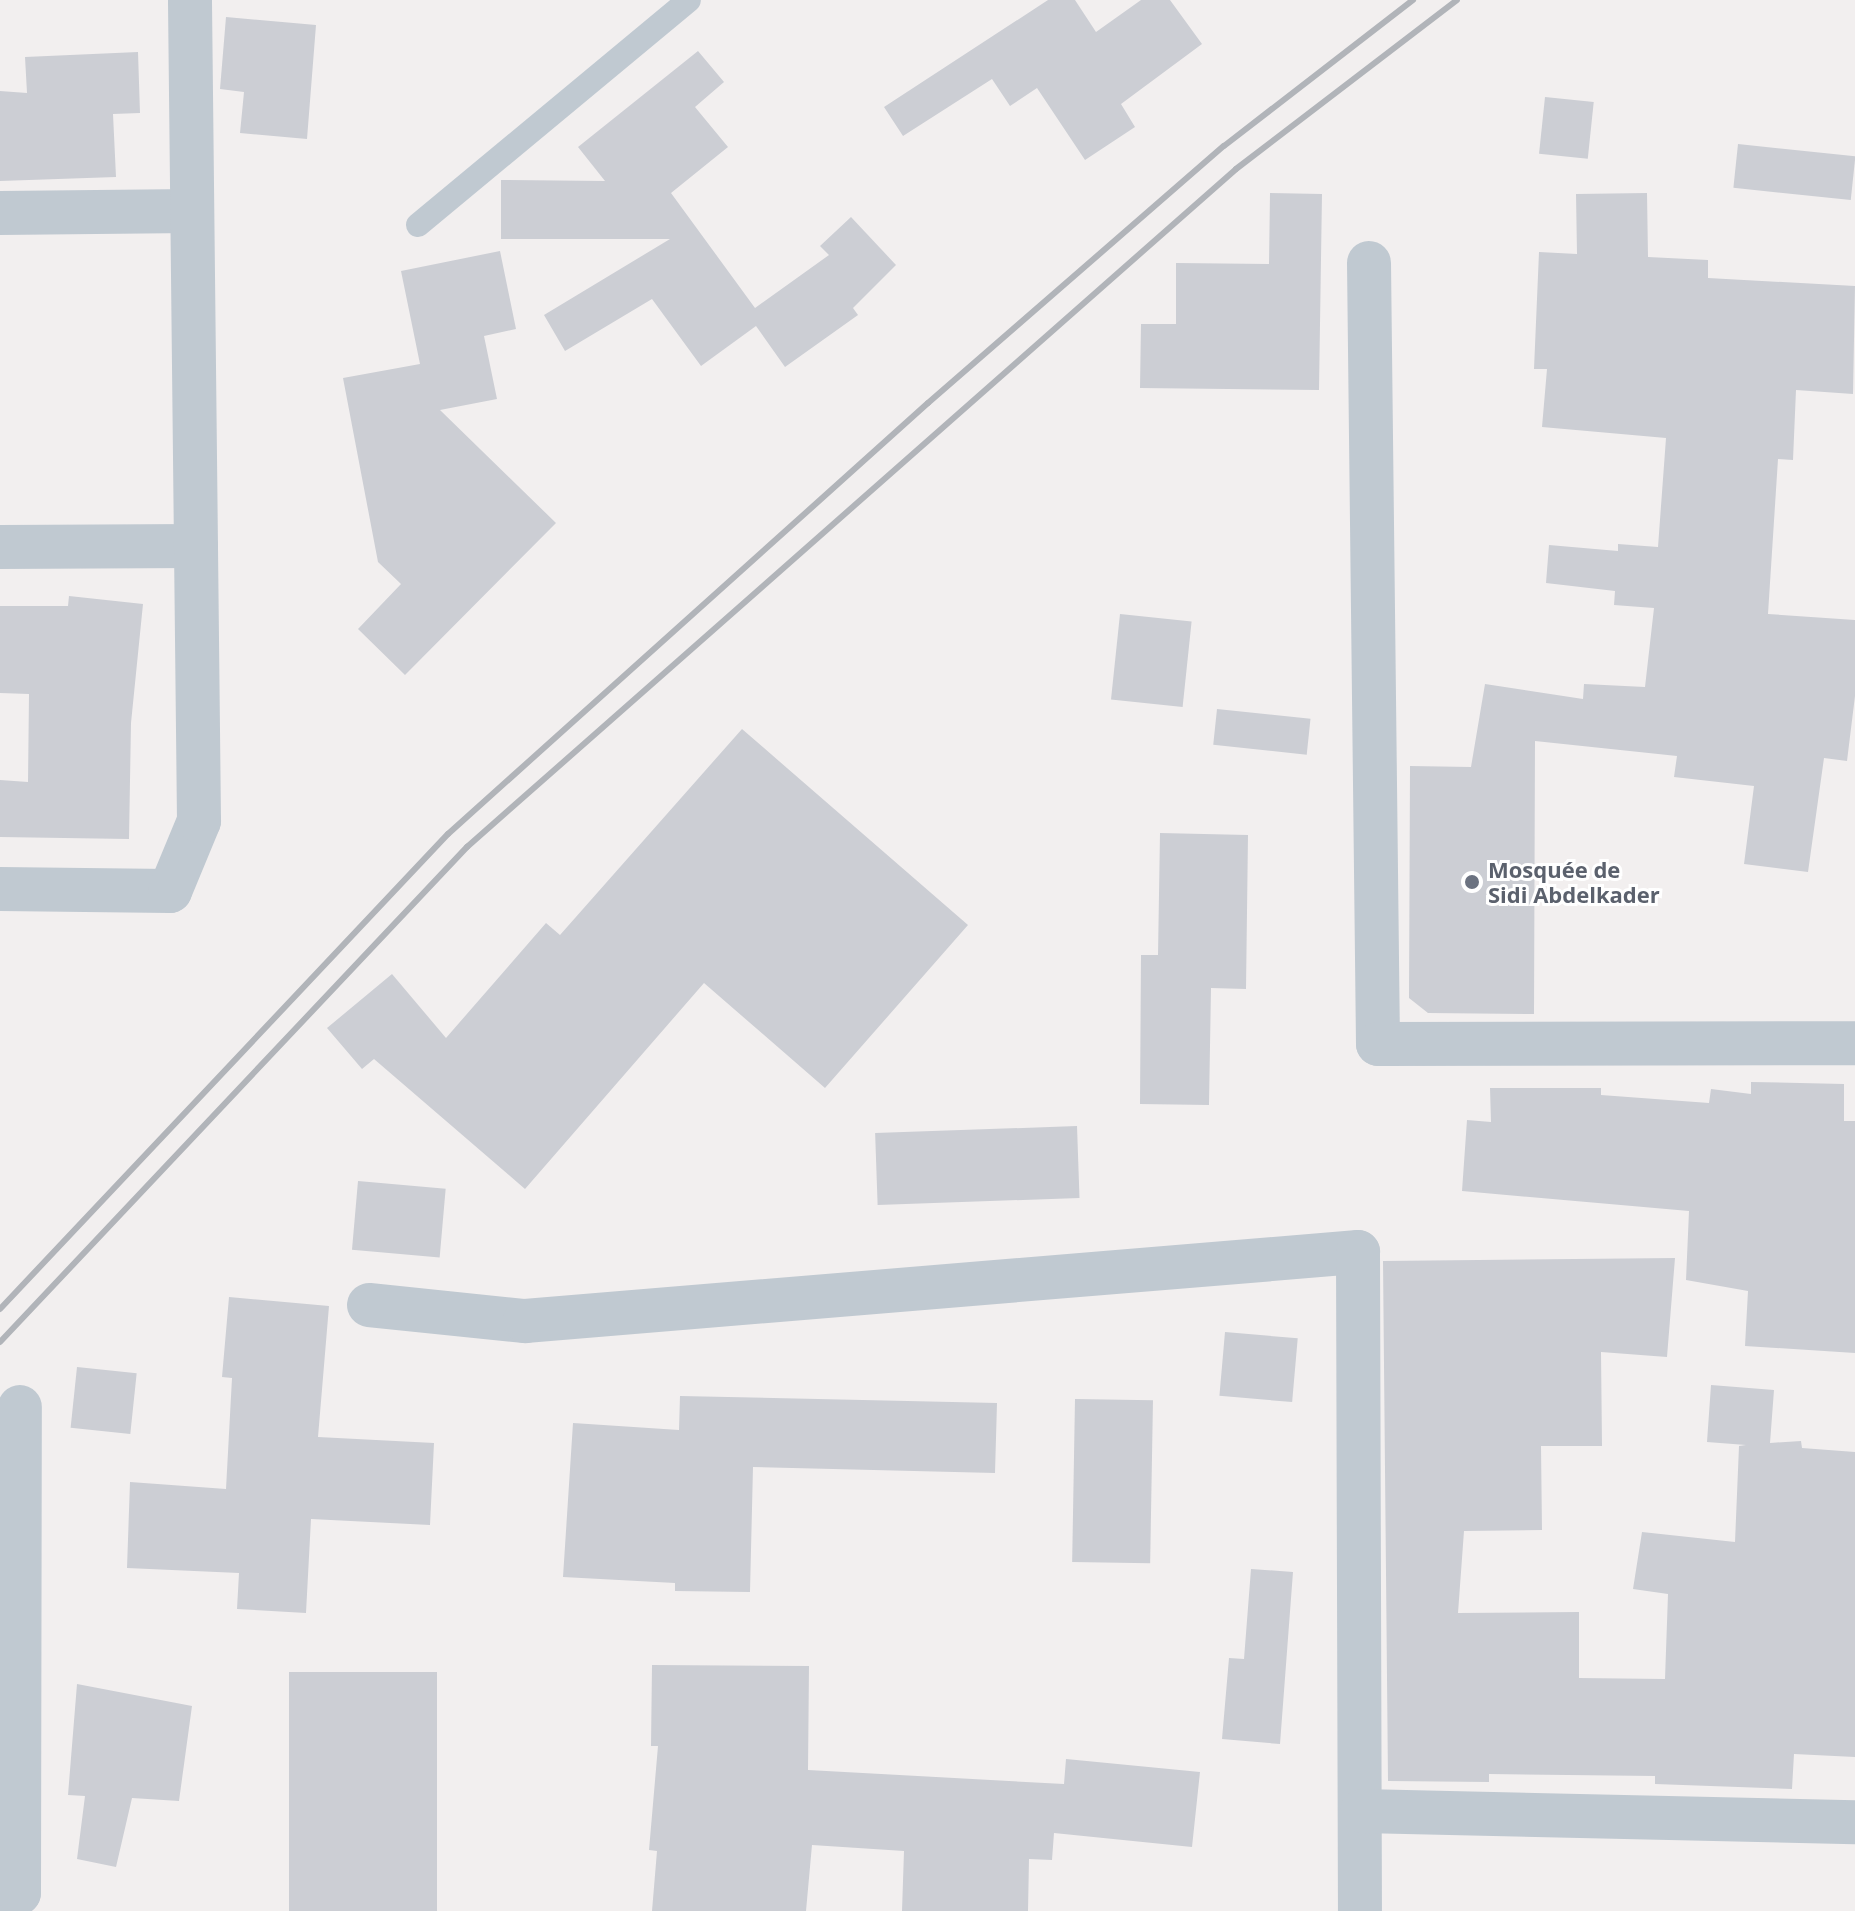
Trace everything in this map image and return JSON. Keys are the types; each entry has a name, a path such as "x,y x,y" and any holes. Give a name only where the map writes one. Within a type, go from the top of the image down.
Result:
{"street":[{"path":"0,889 170,891 199,821 190,0"},
{"path":"0,213 192,211"},
{"path":"1369,263 1378,1044 1855,1043"},
{"path":"0,547 196,546"},
{"path":"369,1305 525,1321 1358,1252 1360,1911"},
{"path":"0,1895 19,1893 20,1407"},
{"path":"1362,1811 1855,1822"}],"lane":[{"path":"418,225 689,0"}],"building":[{"path":"1048,0 1075,0 1096,32 1141,0 1170,0 1202,44 1121,104 1135,127 1085,160 1037,88 1010,106 992,79 903,136 884,107"},
{"path":"226,17 316,25 307,139 240,133 244,92 220,89"},
{"path":"698,51 724,82 695,107 728,147 671,193 755,308 829,255 820,246 851,217 896,265 853,308 858,315 785,367 756,326 701,366 652,299 565,351 544,315 670,239 501,239 501,180 605,181 578,147"},
{"path":"138,52 140,113 113,114 116,177 0,181 0,91 27,93 25,57"},
{"path":"1545,97 1594,102 1588,159 1539,154"},
{"path":"1738,144 1855,156 1851,200 1733,188"},
{"path":"1270,193 1322,194 1319,390 1140,388 1141,324 1176,324 1176,263 1269,264"},
{"path":"1647,193 1648,257 1708,260 1708,278 1855,286 1853,394 1796,390 1793,460 1778,459 1768,614 1855,620 1855,696 1847,761 1824,758 1808,872 1744,864 1754,786 1674,777 1677,756 1535,741 1534,1014 1428,1013 1409,998 1410,766 1471,767 1485,684 1583,699 1584,684 1645,687 1654,608 1614,605 1615,591 1546,583 1549,545 1618,551 1618,544 1658,547 1666,438 1542,427 1547,369 1534,369 1539,252 1577,254 1576,194"},
{"path":"500,251 516,329 484,336 497,399 440,410 556,523 405,675 358,629 401,584 378,562 343,378 420,364 401,271"},
{"path":"69,596 143,604 131,723 129,839 0,837 0,780 28,782 29,694 0,693 0,606 68,606"},
{"path":"1120,614 1192,622 1183,707 1111,700"},
{"path":"1217,709 1310,719 1307,755 1213,745"},
{"path":"742,729 968,925 825,1088 704,983 525,1189 374,1059 362,1069 327,1028 392,974 446,1038 546,923 560,935"},
{"path":"1160,833 1248,835 1246,989 1211,988 1209,1105 1140,1104 1141,955 1158,955"},
{"path":"1751,1082 1844,1084 1844,1121 1855,1121 1855,1353 1745,1346 1748,1291 1686,1280 1689,1211 1462,1191 1467,1120 1491,1122 1490,1088 1601,1088 1601,1095 1709,1103 1711,1089 1751,1094"},
{"path":"1077,1126 1080,1198 878,1205 875,1133"},
{"path":"358,1181 446,1189 440,1257 352,1250"},
{"path":"1675,1258 1667,1357 1601,1352 1602,1446 1541,1446 1542,1530 1464,1531 1458,1613 1579,1612 1579,1678 1665,1679 1668,1594 1633,1589 1642,1532 1735,1542 1739,1446 1746,1445 1707,1442 1711,1385 1774,1390 1770,1443 1801,1441 1802,1448 1855,1452 1855,1757 1794,1754 1792,1789 1655,1784 1655,1776 1489,1774 1489,1782 1388,1781 1383,1261"},
{"path":"229,1297 329,1306 318,1437 434,1443 430,1525 311,1519 306,1613 237,1609 239,1573 127,1568 130,1482 226,1489 232,1378 222,1377"},
{"path":"1225,1332 1298,1338 1292,1402 1219,1396"},
{"path":"77,1367 137,1373 130,1434 71,1428"},
{"path":"680,1396 997,1403 995,1473 753,1467 750,1592 675,1591 675,1583 563,1577 573,1423 679,1430"},
{"path":"1075,1399 1153,1400 1150,1563 1072,1562"},
{"path":"1251,1569 1293,1572 1280,1744 1222,1739 1229,1658 1244,1659"},
{"path":"652,1665 809,1666 808,1770 1064,1784 1066,1759 1200,1772 1192,1847 1054,1833 1052,1860 1029,1859 1028,1911 902,1911 904,1851 812,1845 806,1911 652,1911 657,1851 649,1850 658,1746 651,1746"},
{"path":"289,1672 437,1672 437,1911 289,1911"},
{"path":"77,1684 192,1706 179,1801 132,1798 116,1867 77,1859 85,1796 68,1795"}],"railway":[{"path":"0,1309 448,834 928,403 1224,146 1413,0"},
{"path":"0,1342 467,847 1236,169 1457,0"}],"place":[{"name":"Mosquée de Sidi Abdelkader","path":"1472,882"}]}
